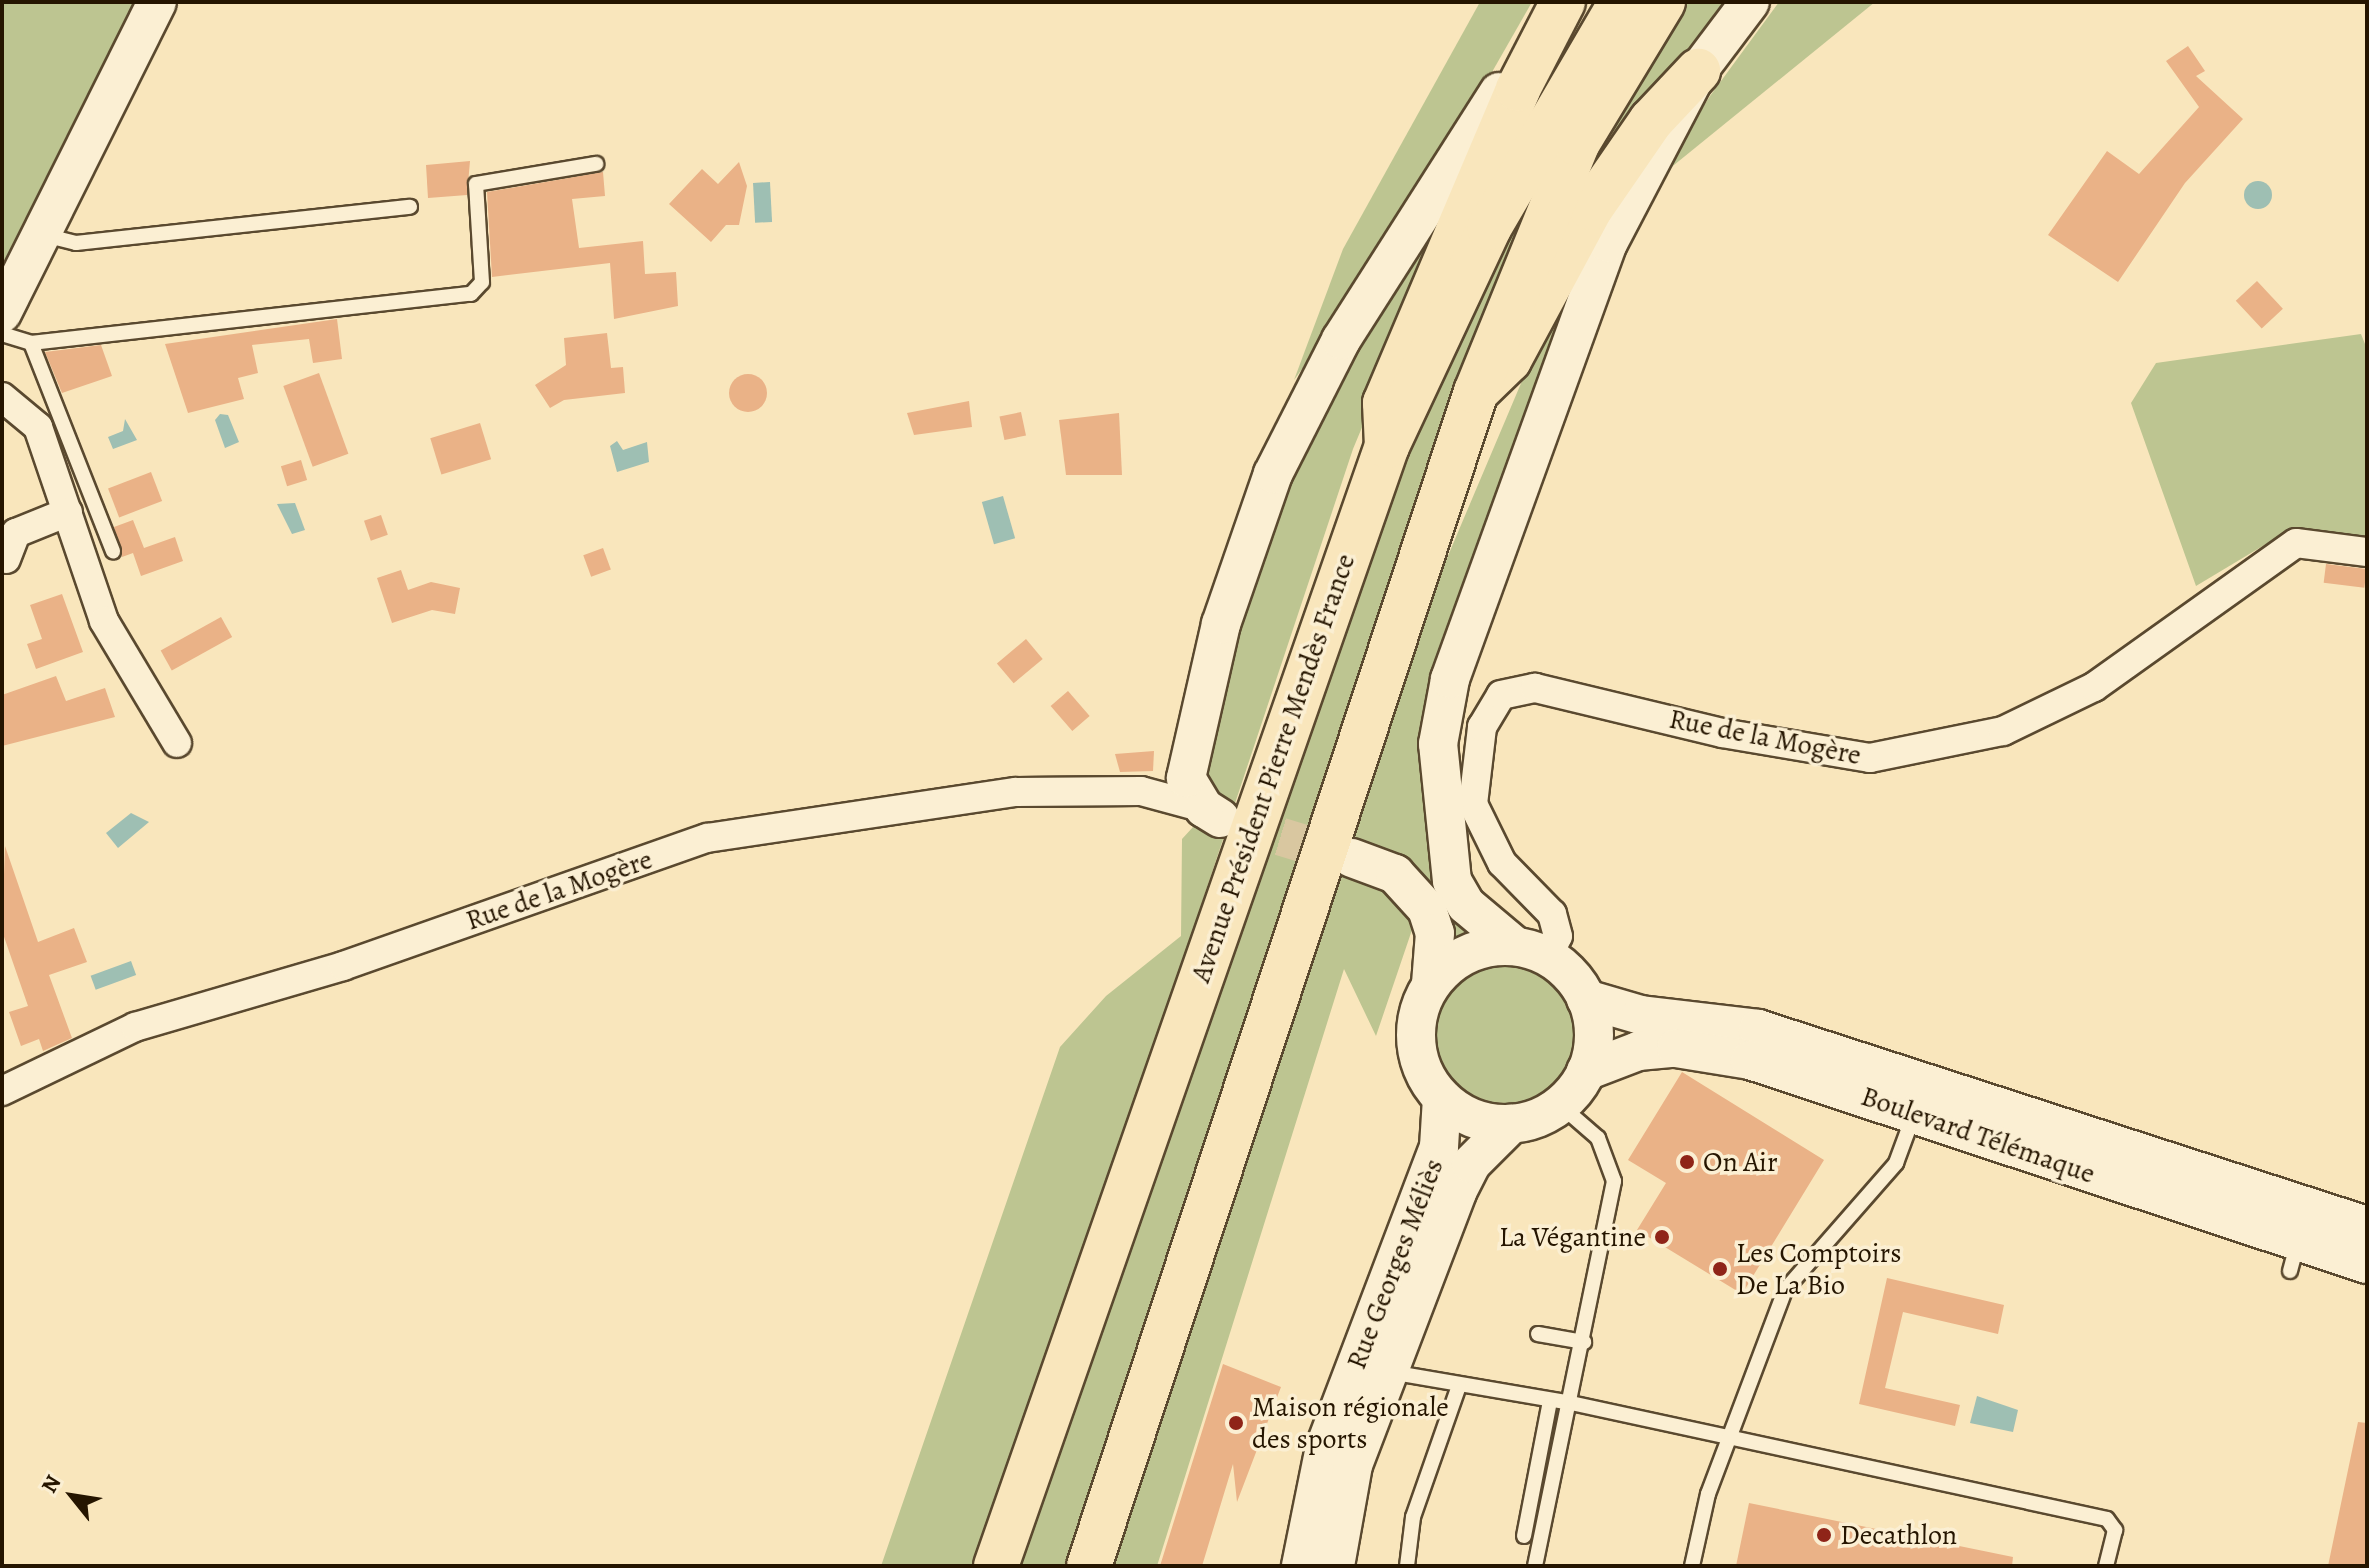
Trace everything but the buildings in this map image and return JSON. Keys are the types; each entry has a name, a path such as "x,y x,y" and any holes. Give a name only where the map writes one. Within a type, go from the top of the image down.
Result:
{"main road":[{"path":"2,313 44,235 157,2"},
{"path":"1203,801 1221,624 1273,474 1341,340 1472,140 1548,2"},
{"path":"1387,446 1385,403 1518,89 1563,2"},
{"name":"Avenue Président Pierre Mendès France","path":"996,1566 1387,446 1489,228 1621,2"},
{"path":"1089,1566 1476,392 1577,144 1663,2"},
{"path":"1476,392 1509,360 1591,208 1651,121 1698,71 1750,2"},
{"path":"1352,858 1395,874 1427,909 1435,933 1431,984 1416,1043 1442,1098 1462,1113 1511,1124 1560,1105 1586,1071 1593,1047 1586,999 1532,952 1466,905 1452,881 1438,744 1450,679 1608,243 1698,71"},
{"path":"1431,984 1477,950 1532,952"},
{"name":"Boulevard Télémaque","path":"1586,999 1641,1015 1758,1029 2367,1226"},
{"name":"Boulevard Télémaque","path":"1586,1071 1638,1051 1706,1052 1915,1113 2294,1256 2367,1264"},
{"name":"Rue Georges Méliès","path":"1301,1566 1325,1447 1439,1147 1442,1098"},
{"name":"Rue Georges Méliès","path":"1335,1566 1353,1465 1457,1192 1471,1164 1511,1124"}],"street":[{"path":"2,397 38,427 104,621 177,743"},
{"path":"6,559 16,533 68,512"},
{"name":"Rue de la Mogère","path":"1532,952 1558,936 1552,914 1502,863 1473,804 1482,727 1501,695 1535,688 1722,733 1870,758 2003,731 2094,687 2296,543 2367,552"},
{"name":"Rue de la Mogère","path":"2,1091 135,1027 343,966 707,838 1016,792 1141,791 1203,801"}],"lane":[{"path":"2,334 31,343 471,294 482,282 476,184 596,164"},
{"path":"44,235 76,243 410,207"},
{"path":"31,343 113,551"},
{"path":"1535,1566 1584,1342 1614,1181 1598,1138 1560,1105"},
{"path":"1692,1566 1729,1437 1785,1290 1896,1163 1915,1113"},
{"path":"1538,1334 1584,1342"},
{"path":"1390,1372 1571,1403 2107,1519 2115,1530 2106,1566"},
{"path":"1407,1566 1413,1517 1459,1386"},
{"path":"1524,1536 1550,1401"}],"green space":[{"path":"2,2 136,2 122,52 2,277"},
{"path":"1480,2 1532,2 1399,235 1294,380 1343,249"},
{"path":"1686,2 1731,2 1576,206 1645,68"},
{"path":"1779,2 1875,2 1658,178 1710,96"},
{"path":"1564,129 1076,1566 1008,1566 1417,416"},
{"path":"1465,180 1353,449 981,1566 881,1566 1060,1047 1106,996 1181,936 1182,839 1216,802 1196,772 1234,608 1351,345"},
{"path":"1560,291 1575,296 1427,687 1421,776 1427,842 1432,867 1471,933 1448,943 1444,916 1373,882 1395,895 1414,924 1376,1036 1344,969 1157,1566 1104,1566 1398,674"},
{"path":"2361,334 2367,349 2367,537 2286,532 2196,586 2131,403 2156,363"},
{"path":"1505,963 1532,968 1555,983 1570,1006 1575,1033 1570,1060 1555,1083 1532,1098 1505,1103 1478,1098 1455,1083 1440,1060 1435,1033 1440,1006 1455,983 1478,968"}],"water":[{"path":"2258,181 2268,185 2272,195 2268,205 2258,209 2248,205 2244,195 2248,185"},
{"path":"770,182 772,222 755,223 753,183"},
{"path":"220,414 228,415 239,442 225,448 215,420"},
{"path":"125,419 137,440 113,449 108,437 123,431"},
{"path":"617,441 623,450 647,442 649,462 617,472 610,446"},
{"path":"1003,496 1015,538 994,544 982,502"},
{"path":"295,503 305,530 292,534 277,504"},
{"path":"131,813 149,822 118,848 106,833"},
{"path":"131,961 136,975 96,990 91,976"},
{"path":"1977,1396 2018,1410 2013,1432 1970,1423"}],"tunnel":[{"path":"1226,820 1351,858"}],"place":[{"name":"On Air","path":"1687,1162"},
{"name":"La Végantine","path":"1662,1237"},
{"name":"Les Comptoirs De La Bio","path":"1720,1269"},
{"name":"Maison régionale des sports","path":"1236,1423"},
{"name":"Decathlon","path":"1824,1535"}]}
